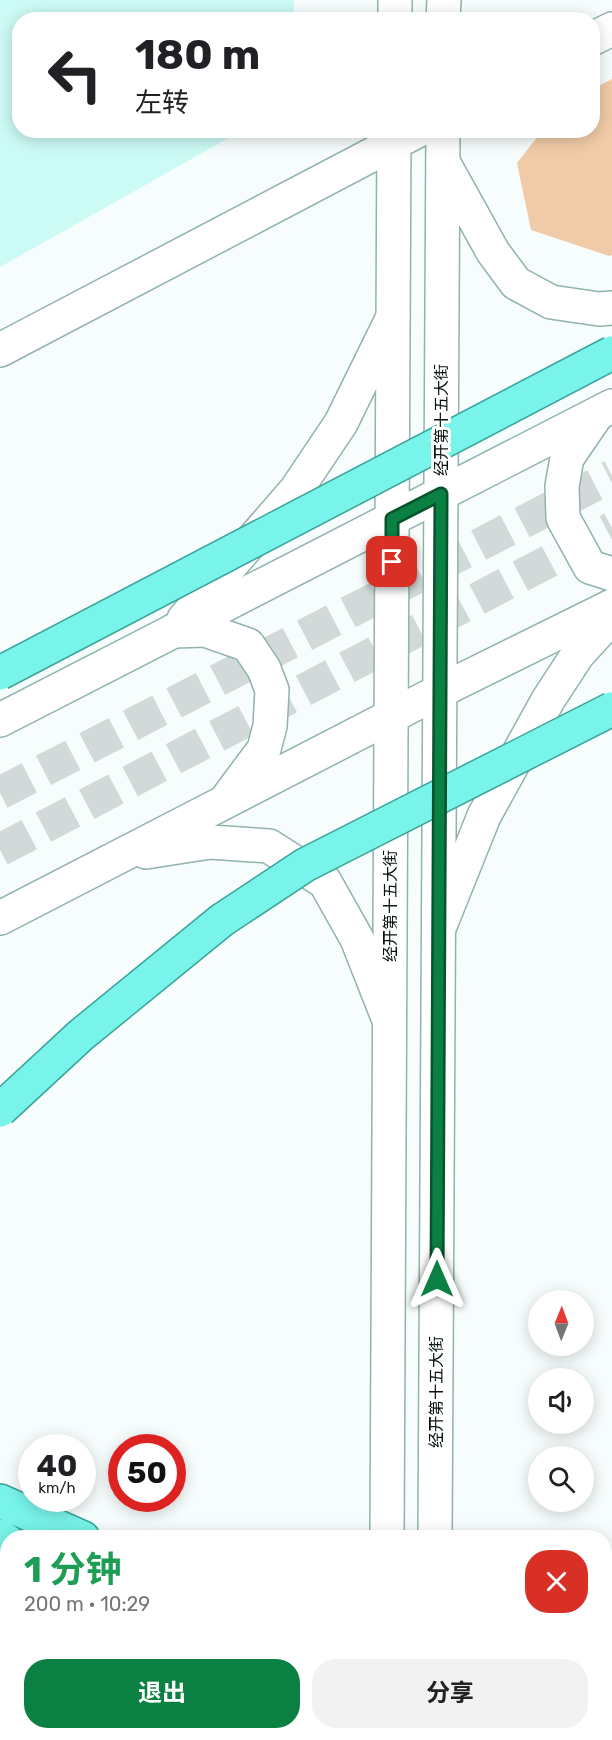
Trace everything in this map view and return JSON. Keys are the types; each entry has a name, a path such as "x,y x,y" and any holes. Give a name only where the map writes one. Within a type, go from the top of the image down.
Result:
{"highway":[{"path":"0,673 612,353"},
{"path":"0,1110 81,1035 222,920 305,865 612,709"},
{"path":"0,1501 65,1530"}],"street":[{"path":"0,350 396,138"},
{"name":"经开第十五大街","path":"386,1530 393,317 402,138"},
{"name":"经开第十五大街","path":"435,1530 443,146"},
{"path":"443,146 493,252 516,284 551,302 599,309 612,308"},
{"path":"173,631 296,490 341,423 393,317"},
{"path":"0,720 605,409"},
{"path":"605,409 567,458 562,486 563,518 590,567 612,574"},
{"path":"0,918 440,691 612,606"},
{"path":"439,928 484,816 548,700 578,654 612,617"},
{"path":"173,631 205,630 248,645 264,669 272,690 270,726 264,749 224,802"},
{"path":"118,857 210,842 269,846 325,882 357,939 390,1020"}],"shaded area":[{"path":"0,0 294,0 294,12 12,12 12,138 229,138 0,267"},
{"path":"612,79 612,255 609,256 531,230 517,163 537,138 600,138 600,85"}],"tunnel":[{"path":"0,793 612,476"},
{"path":"0,850 612,528"}],"route":[{"path":"392,562 392,519 441,494 437,1279"}]}
